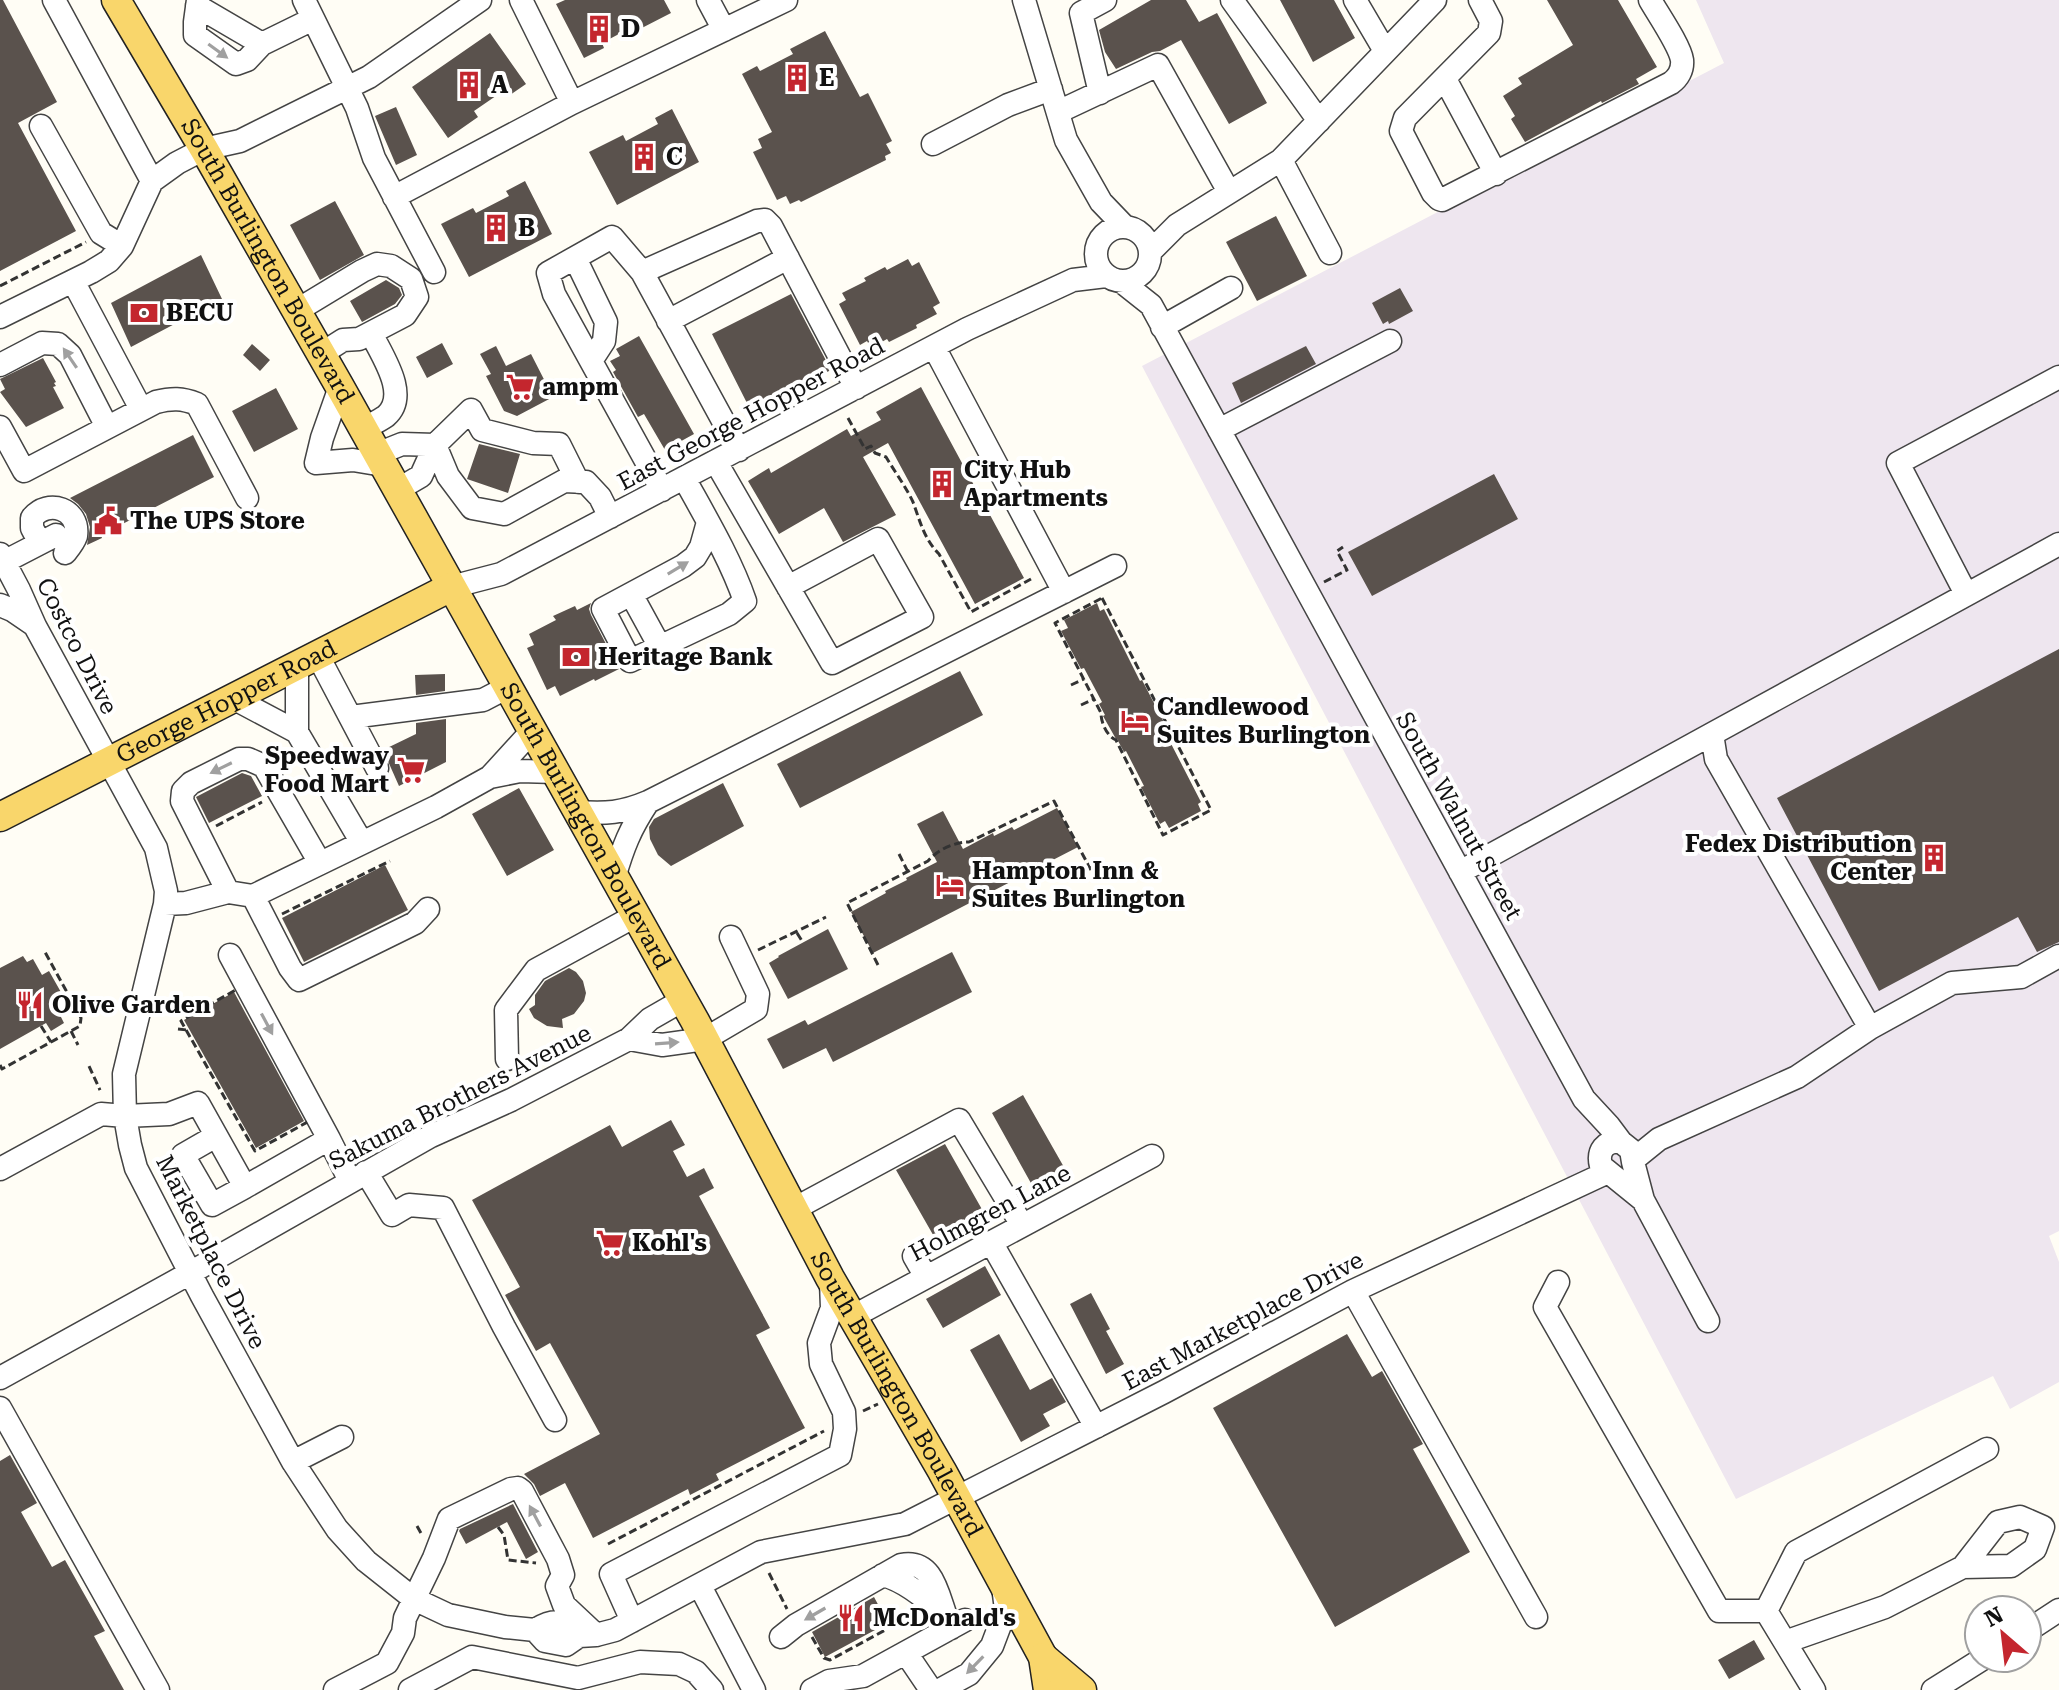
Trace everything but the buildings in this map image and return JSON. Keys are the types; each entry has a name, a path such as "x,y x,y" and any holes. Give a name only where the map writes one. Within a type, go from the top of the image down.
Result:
{"main road":[{"name":"South Burlington Boulevard","path":"116,0 340,387 705,1039 830,1278 957,1498 1043,1657 1082,1690"},
{"name":"George Hopper Road","path":"0,817 451,587"},
{"name":"South Burlington Boulevard","path":"1043,1657 1048,1690"}],"street":[{"path":"54,0 152,181"},
{"path":"0,317 109,261 122,246 152,181 177,163 204,149 240,141 369,77 480,0"},
{"path":"521,0 572,103"},
{"path":"708,0 724,30"},
{"path":"394,197 572,103 786,0"},
{"path":"1024,0 1066,140 1101,202 1141,243 1139,277 1106,264"},
{"path":"1100,93 1081,13 1105,0"},
{"path":"1232,0 1319,121"},
{"path":"1355,0 1385,51"},
{"path":"1106,264 1110,230 1141,243 1177,225 1281,160 1435,0"},
{"path":"1480,0 1491,21 1489,33 1405,118 1401,131 1439,199 1447,199 1677,78 1683,62 1680,52 1650,0"},
{"path":"262,44 198,3 195,35 236,64 247,60 262,44 308,9 348,87 374,158 434,272"},
{"path":"1058,112 1158,65 1229,192"},
{"path":"1445,79 1496,174"},
{"path":"933,144 1008,105 1051,89"},
{"path":"41,126 101,233 122,246"},
{"path":"1281,160 1330,253"},
{"path":"1101,202 1106,264"},
{"path":"642,272 765,220 771,226 856,388"},
{"path":"662,490 554,294 548,273 612,237 642,272 739,450"},
{"name":"South Walnut Street","path":"1141,243 1151,305 1162,327 1584,1099 1628,1152"},
{"path":"575,258 606,322 604,341 591,361"},
{"path":"668,321 788,258"},
{"path":"296,311 377,264 391,266 411,279 417,297 405,315 359,339 343,340 321,354"},
{"name":"South Walnut Street","path":"1106,264 1151,305"},
{"name":"East George Hopper Road","path":"451,587 501,574 967,329 1106,264"},
{"path":"73,281 141,409"},
{"path":"1162,327 1231,288"},
{"path":"363,429 386,416 394,406 397,390 371,333"},
{"path":"1219,430 1390,341"},
{"path":"0,365 42,343 58,344 70,355 107,427"},
{"path":"934,347 1064,592"},
{"path":"1966,594 1898,463 2059,377"},
{"path":"340,387 316,463 380,460 402,444 435,445"},
{"path":"2,434 24,471 156,402 170,398 184,399 197,404 247,498"},
{"path":"397,490 421,476 435,445 471,410 482,430 533,443 559,444 578,482"},
{"path":"435,445 448,476 472,508 504,514 564,481 586,482 600,497 610,517"},
{"path":"716,462 788,587 832,663 922,617 878,539 788,587"},
{"path":"684,478 708,522 736,575 745,601 729,614 630,661 603,609 695,557 708,522"},
{"path":"1,560 54,543"},
{"path":"1460,872 2059,544"},
{"name":"Costco Drive","path":"1,560 107,761"},
{"path":"577,812 607,814 627,811 648,802 1115,566"},
{"path":"631,594 660,647"},
{"path":"0,605 35,626"},
{"path":"308,661 351,717 377,768"},
{"path":"297,732 308,661"},
{"path":"351,717 483,700 508,687"},
{"path":"235,699 297,732 362,843"},
{"path":"490,777 532,731"},
{"path":"1712,734 1716,759 1870,1028"},
{"path":"228,892 182,801 183,791 191,783 239,759 248,759 264,766 320,863"},
{"name":"Marketplace Drive","path":"107,761 156,848 166,891 124,1074 125,1116 136,1168 293,1462 337,1529 366,1561 414,1599 448,1615 535,1630 545,1641 566,1645 588,1636"},
{"path":"165,904 186,903 228,892 253,896 436,807 490,777 520,771 555,772"},
{"path":"614,878 623,845 648,802"},
{"path":"253,896 299,980 415,923 428,909"},
{"path":"507,1059 506,1010 536,970 635,916"},
{"path":"705,1039 756,1009 758,994 731,937"},
{"path":"230,955 329,1139 358,1177 392,1215 409,1205 443,1208 555,1420"},
{"path":"1643,1200 1605,1164 1603,1147 1608,1143 1628,1152 1797,1077 1870,1028 1952,983 2021,977 2059,956"},
{"name":"Sakuma Brothers Avenue","path":"0,1378 431,1136 511,1100 629,1039 650,1019 683,1000"},
{"name":"Sakuma Brothers Avenue","path":"629,1039 662,1045 705,1039"},
{"name":"South Walnut Street","path":"1584,1099 1592,1136 1605,1164"},
{"path":"0,1169 101,1114 169,1114 198,1103 245,1187"},
{"path":"794,1209 868,1179 959,1120 1022,1225"},
{"path":"216,1136 183,1155 212,1205 329,1139"},
{"path":"1605,1164 1624,1173 1630,1168 1628,1152"},
{"path":"1628,1152 1643,1200 1708,1321"},
{"name":"Holmgren Lane","path":"852,1317 1152,1156"},
{"name":"East Marketplace Drive","path":"588,1636 615,1630 761,1552 905,1524 1353,1291 1557,1196 1605,1164"},
{"path":"991,1242 1096,1427"},
{"path":"914,1256 926,1277"},
{"path":"632,1621 611,1574 840,1455 845,1429 844,1412 821,1364 819,1343 832,1308 830,1278"},
{"path":"1558,1282 1545,1307 1719,1611 1766,1611"},
{"path":"1353,1291 1536,1617"},
{"path":"0,1408 158,1690"},
{"path":"293,1462 342,1437"},
{"path":"1766,1611 1796,1552 1987,1449"},
{"path":"335,1690 387,1663 403,1633 405,1618 449,1519 511,1489 522,1491 558,1559 563,1575 557,1586 561,1600 588,1636"},
{"path":"1785,1642 1885,1607 1963,1567"},
{"path":"787,1628 883,1575 901,1582 953,1621 906,1653 863,1676 829,1681 812,1690"},
{"path":"700,1586 754,1690"},
{"path":"906,1653 940,1688 969,1674 992,1646 1006,1609 1003,1586"},
{"path":"1766,1611 1814,1690"},
{"path":"410,1690 472,1657 578,1678 640,1662 679,1664 696,1672 712,1690"},
{"path":"1933,1690 1963,1671"}],"path":[{"path":"0,286 89,240"},
{"path":"848,418 865,449 871,446 875,453 886,457 912,501 918,521 971,612 1031,579"},
{"path":"1324,582 1347,570 1337,551 1343,547"},
{"path":"1102,598 1211,810 1163,835 1116,740 1110,737 1094,699 1055,623 1102,598"},
{"path":"1071,685 1084,679"},
{"path":"1081,705 1094,699"},
{"path":"217,825 269,799"},
{"path":"878,965 847,903 958,842 969,842 1054,801 1091,870"},
{"path":"942,851 945,858"},
{"path":"899,854 908,872"},
{"path":"266,921 390,861"},
{"path":"758,950 826,917"},
{"path":"797,933 802,941"},
{"path":"0,1065 2,1069 80,1026 81,1018 45,952"},
{"path":"239,988 313,1119 255,1151 187,1030 181,1021 239,988"},
{"path":"41,1026 51,1042"},
{"path":"178,1029 187,1030"},
{"path":"71,1031 78,1045"},
{"path":"89,1066 100,1090"},
{"path":"856,1415 878,1404"},
{"path":"608,1544 825,1431"},
{"path":"498,1527 504,1535 508,1560 547,1564"},
{"path":"769,1573 787,1628"},
{"path":"806,1627 824,1658 830,1660 913,1615"}],"shaded area":[{"path":"1696,0 2059,0 2059,1231 2049,1236 2059,1262 2059,1382 2010,1409 1993,1376 1736,1499 1142,366 1724,63"}],"place":[{"name":"D","path":"599,29"},
{"name":"E","path":"797,78"},
{"name":"A","path":"469,85"},
{"name":"C","path":"644,157"},
{"name":"B","path":"496,228"},
{"name":"BECU","path":"144,313"},
{"name":"ampm","path":"520,387"},
{"name":"City Hub Apartments","path":"942,484"},
{"name":"The UPS Store","path":"108,521"},
{"name":"Heritage Bank","path":"576,657"},
{"name":"Candlewood Suites Burlington","path":"1135,721"},
{"name":"Speedway Food Mart","path":"411,770"},
{"name":"Fedex Distribution Center","path":"1934,858"},
{"name":"Hampton Inn & Suites Burlington","path":"950,885"},
{"name":"Olive Garden","path":"30,1005"},
{"name":"Kohl's","path":"610,1243"},
{"name":"McDonald's","path":"851,1618"}]}
